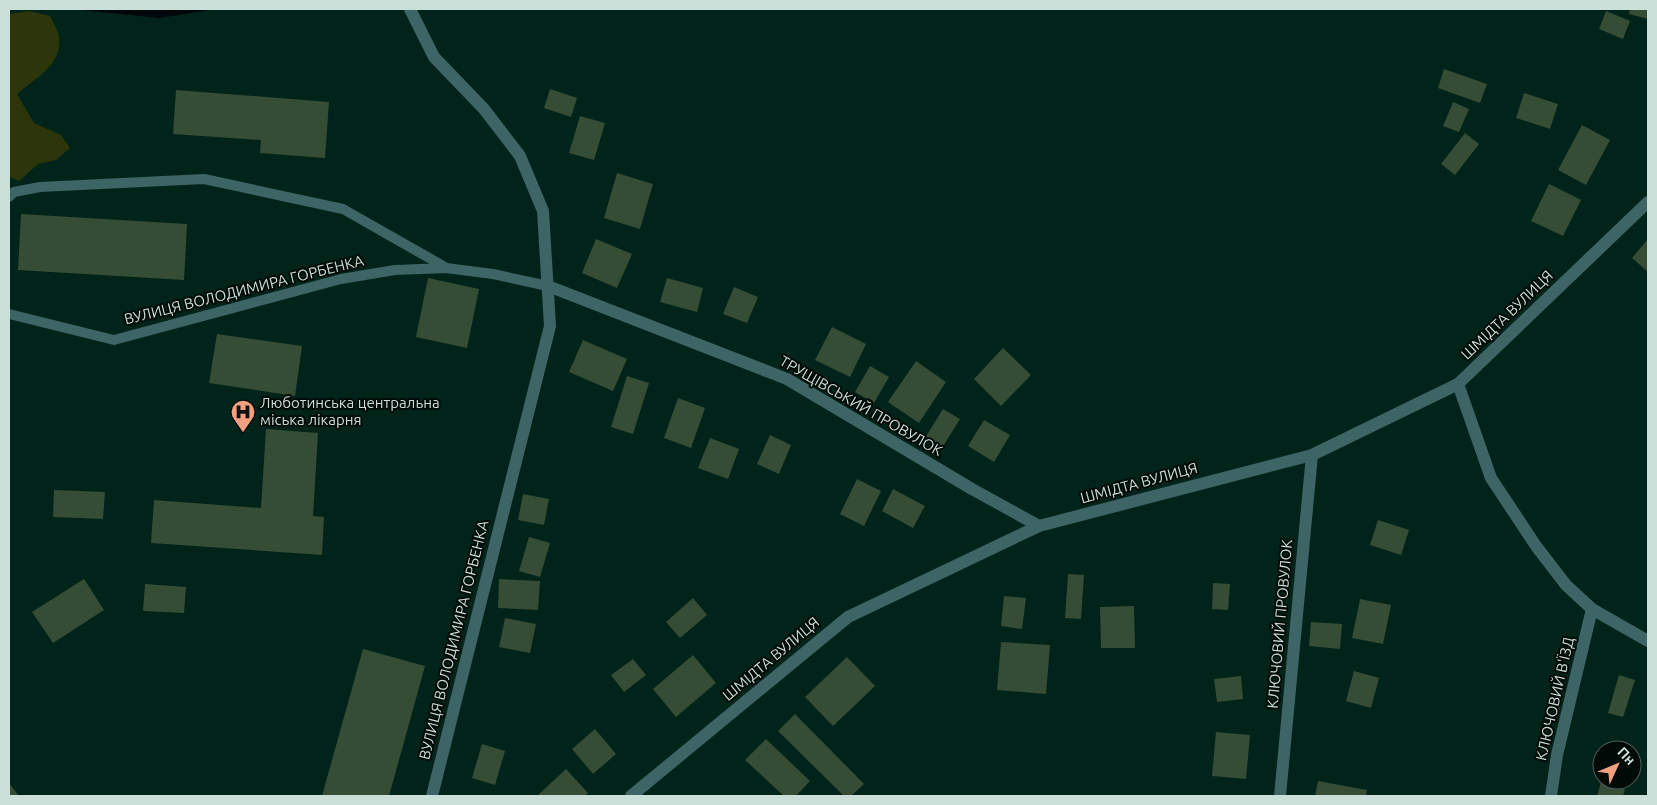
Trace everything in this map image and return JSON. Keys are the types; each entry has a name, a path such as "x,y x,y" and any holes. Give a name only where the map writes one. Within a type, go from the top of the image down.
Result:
{"street":[{"name":"ВУЛИЦЯ ВОЛОДИМИРА ГОРБЕНКА","path":"410,9 434,57 484,109 520,156 543,211 550,326 432,796"},
{"name":"ШМІДТА ВУЛИЦЯ","path":"631,796 848,617 1039,526 1312,454 1458,384 1648,202"},
{"name":"ТРУЩІВСЬКИЙ ПРОВУЛОК","path":"548,286 787,379 972,489 1039,526"},
{"path":"1458,384 1491,478 1536,546 1566,585 1592,609 1648,641"},
{"name":"КЛЮЧОВИЙ ПРОВУЛОК","path":"1280,796 1312,454"},
{"name":"КЛЮЧОВИЙ В'ЇЗД","path":"1551,796 1557,755 1592,609"}],"lane":[{"path":"9,197 14,192 40,187 204,179 342,209 446,268"},
{"name":"ВУЛИЦЯ ВОЛОДИМИРА ГОРБЕНКА","path":"10,312 114,340 341,279 395,270 446,268 493,274 548,286"}],"green space":[{"path":"29,11 50,16 59,37 59,47 57,56 46,70 17,94 34,123 61,135 70,148 56,160 38,164 19,181 9,177 9,14"}],"shaded area":[{"path":"72,9 217,9 159,18"}],"building":[{"path":"1630,9 1648,9 1648,19 1629,14"},
{"path":"1606,11 1630,21 1623,39 1599,29"},
{"path":"1444,69 1487,84 1480,103 1438,88"},
{"path":"550,89 577,98 571,117 544,108"},
{"path":"176,90 329,102 325,158 260,153 261,140 173,134"},
{"path":"1524,93 1558,104 1550,129 1516,118"},
{"path":"1453,102 1469,109 1459,132 1443,126"},
{"path":"580,116 605,123 594,160 569,153"},
{"path":"1582,125 1610,140 1586,185 1558,170"},
{"path":"1465,133 1479,144 1455,175 1441,164"},
{"path":"617,173 653,184 640,229 604,218"},
{"path":"1549,184 1581,200 1563,236 1531,221"},
{"path":"21,214 187,224 184,280 18,270"},
{"path":"596,239 632,254 617,288 582,273"},
{"path":"1648,239 1648,272 1632,258"},
{"path":"428,278 479,289 467,348 416,337"},
{"path":"667,278 703,288 697,312 660,302"},
{"path":"734,287 758,297 747,323 723,314"},
{"path":"832,327 866,344 850,377 815,360"},
{"path":"217,334 302,346 295,396 209,383"},
{"path":"583,340 627,359 613,391 569,372"},
{"path":"1003,348 1031,375 1001,406 974,379"},
{"path":"916,361 946,382 919,423 888,402"},
{"path":"870,366 889,377 874,403 855,392"},
{"path":"627,376 649,383 633,434 611,427"},
{"path":"678,398 705,408 691,448 664,438"},
{"path":"943,409 960,419 942,448 925,438"},
{"path":"984,420 1010,435 994,462 968,446"},
{"path":"266,429 318,433 313,516 324,517 322,555 151,543 154,500 261,508"},
{"path":"770,435 791,445 779,474 757,464"},
{"path":"710,438 739,449 728,479 698,468"},
{"path":"857,479 881,491 864,526 840,514"},
{"path":"893,489 925,506 913,528 882,511"},
{"path":"54,490 105,492 103,519 53,517"},
{"path":"523,494 549,499 544,525 518,520"},
{"path":"1378,520 1409,530 1401,555 1370,545"},
{"path":"529,537 550,543 540,577 519,571"},
{"path":"1068,574 1084,575 1081,619 1065,618"},
{"path":"84,579 104,610 53,643 32,612"},
{"path":"499,579 540,581 538,610 498,608"},
{"path":"1213,583 1230,584 1228,610 1212,609"},
{"path":"145,584 186,587 184,613 143,611"},
{"path":"1004,596 1026,598 1022,629 1001,626"},
{"path":"693,598 707,615 680,638 666,622"},
{"path":"1360,599 1391,605 1383,644 1352,638"},
{"path":"1134,606 1135,648 1101,648 1100,607"},
{"path":"505,618 536,624 530,653 499,647"},
{"path":"1311,622 1342,624 1340,649 1309,646"},
{"path":"1001,642 1050,645 1046,694 997,690"},
{"path":"363,649 425,666 389,796 322,796"},
{"path":"693,655 716,683 676,717 653,689"},
{"path":"847,657 875,686 833,726 805,697"},
{"path":"633,659 646,675 624,692 611,675"},
{"path":"1354,671 1379,678 1371,708 1346,701"},
{"path":"1619,675 1635,680 1623,717 1608,713"},
{"path":"1241,676 1243,699 1217,702 1214,679"},
{"path":"795,714 864,784 851,796 844,796 778,731"},
{"path":"595,729 616,754 593,774 572,749"},
{"path":"1216,732 1250,735 1246,779 1212,776"},
{"path":"766,739 810,781 796,796 784,796 745,760"},
{"path":"482,744 505,751 495,785 472,778"},
{"path":"566,769 588,793 585,796 537,796"},
{"path":"1318,781 1367,790 1366,796 1315,796"},
{"path":"9,783 19,796 9,796"},
{"path":"1599,790 1625,790 1623,796 1597,796"}],"place":[{"name":"Люботинська центральна міська лікарня","path":"243,433"}]}
